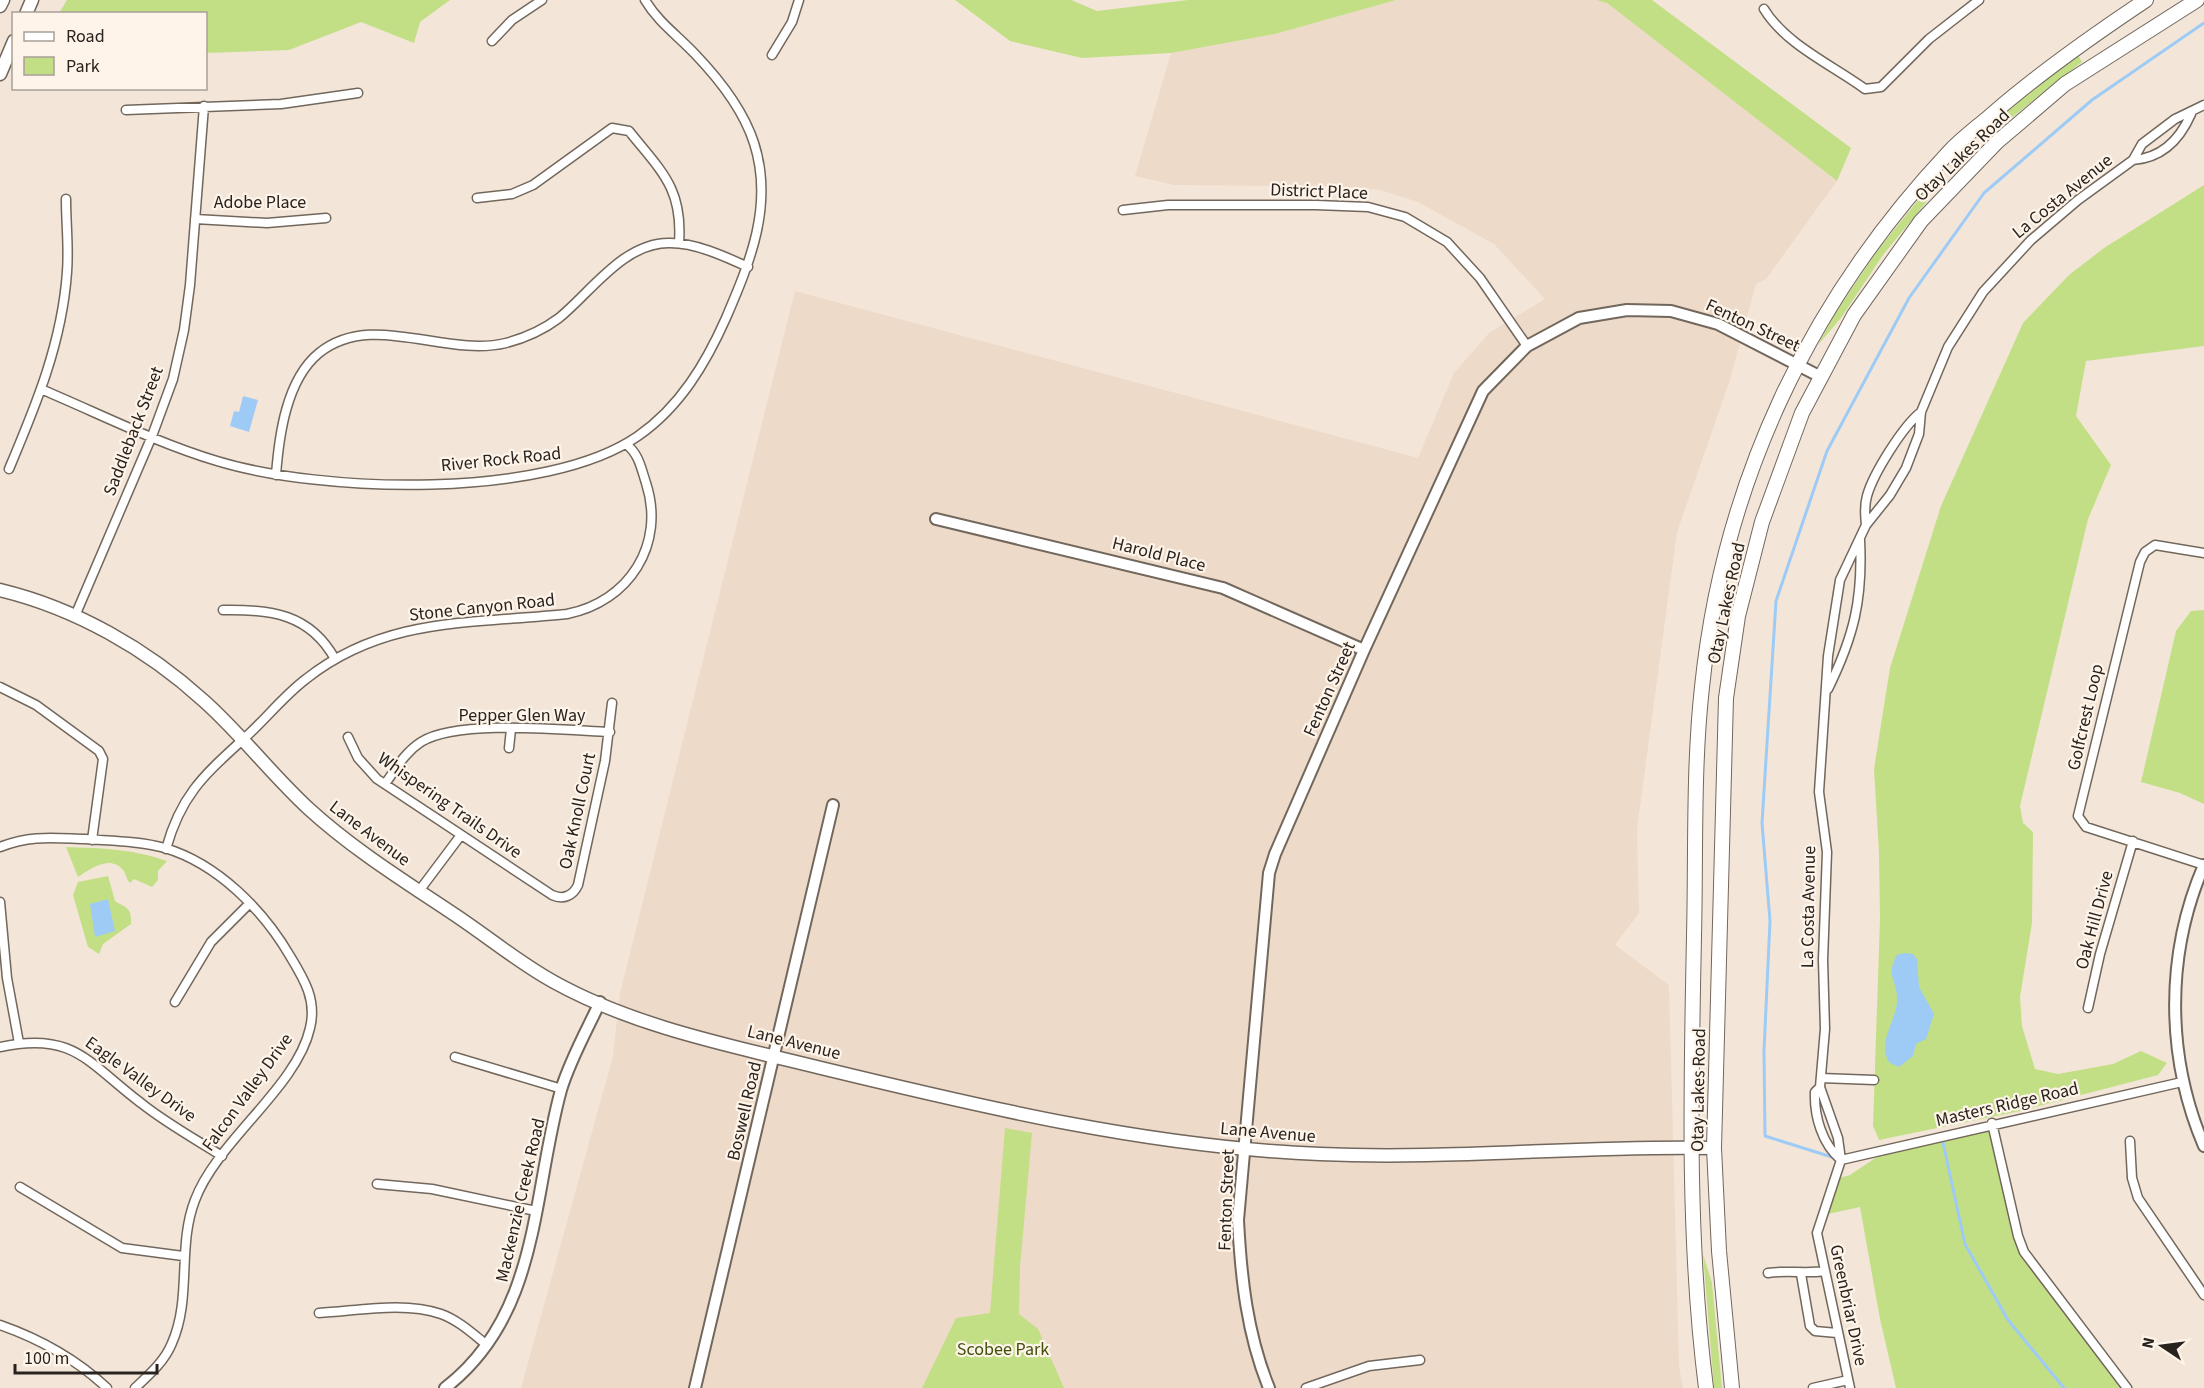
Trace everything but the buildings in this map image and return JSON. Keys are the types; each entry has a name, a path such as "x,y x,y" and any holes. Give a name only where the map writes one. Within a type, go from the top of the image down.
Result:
{"main road":[{"path":"0,6 3,0"},
{"name":"Otay Lakes Road","path":"1706,1388 1693,1253 1690,1147 1701,688 1715,601 1733,522 1762,439 1796,363 1834,297 1865,254 1951,150 2036,76 2146,0"},
{"name":"Otay Lakes Road","path":"1732,1388 1719,1251 1714,1148 1726,698 1738,616 1762,522 1802,413 1821,377 1854,315 1921,221 1997,142 2065,84 2197,0"},
{"path":"0,74 12,46"},
{"name":"Lane Avenue","path":"0,590 41,601 95,625 159,665 205,701 317,816 358,850 531,968 556,983 613,1009 710,1040 1035,1119 1193,1143 1318,1154 1401,1156 1714,1148"}],"street":[{"path":"492,41 512,20 542,0"},
{"name":"River Rock Road","path":"43,390 217,461 276,475 361,485 472,481 557,471 600,457 626,444 663,414 695,377 713,346 748,267 759,223 762,195 758,156 750,130 729,94 696,54 655,17 645,0"},
{"path":"772,55 792,22 799,0"},
{"path":"1764,9 1770,19 1794,43 1832,65 1865,89 1881,87 1929,39 1979,0"},
{"path":"126,110 281,104 358,93"},
{"name":"La Costa Avenue","path":"1840,1160 1838,1138 1821,1083 1825,1029 1823,960 1827,852 1819,792 1834,608 1840,580 1866,525 1890,495 1906,468 1919,434 1921,412 1948,347 1983,292 2031,240 2078,200 2133,160 2142,144 2175,119 2191,114 2204,105"},
{"name":"Saddleback Street","path":"75,616 152,436 173,379 184,330 204,106"},
{"name":"La Costa Avenue","path":"2133,160 2151,159 2182,134 2191,114"},
{"path":"477,198 512,194 533,184 612,128 620,127 628,131 673,187 680,219 680,243"},
{"path":"9,469 43,390 57,341 66,288 66,199"},
{"name":"District Place","path":"1123,210 1168,205 1316,205 1368,207 1405,217 1447,242 1480,278 1527,346"},
{"name":"Adobe Place","path":"195,219 267,223 326,218"},
{"path":"276,475 292,393 308,364 333,344 352,337 370,335 469,345 504,343 535,332 559,318 636,252 661,243 680,243 702,249 748,267"},
{"name":"Fenton Street","path":"1269,1388 1259,1360 1241,1276 1238,1220 1269,873 1275,854 1364,650 1484,391 1527,346 1579,318 1627,310 1656,310 1686,314 1710,321 1821,377"},
{"name":"La Costa Avenue","path":"1866,525 1867,496 1903,429 1921,412"},
{"name":"Stone Canyon Road","path":"166,849 176,815 187,795 305,679 335,659 357,647 415,627 567,614 586,610 608,598 629,580 640,564 652,526 651,497 636,452 626,444"},
{"name":"Harold Place","path":"936,519 1223,588 1364,650"},
{"name":"La Costa Avenue","path":"1826,692 1846,650 1856,620 1861,585 1860,538"},
{"name":"Golfcrest Loop","path":"2204,553 2155,545 2145,552 2140,562 2078,816 2086,827 2204,865"},
{"path":"223,610 266,610 288,615 316,633 335,659"},
{"path":"0,687 36,705 99,751 103,759 92,840"},
{"name":"Oak Knoll Court","path":"545,890 556,896 564,897 571,894 578,885 610,732 612,703"},
{"path":"509,748 511,729"},
{"name":"Pepper Glen Way","path":"385,784 409,751 434,736 454,731 511,729 610,732"},
{"name":"Whispering Trails Drive","path":"348,736 363,766 385,784 545,890"},
{"name":"Boswell Road","path":"695,1388 834,806"},
{"path":"419,891 462,835"},
{"name":"Falcon Valley Drive","path":"0,847 33,837 130,841 166,849 218,876 250,903 280,940 301,974 311,1001 312,1020 307,1038 295,1062 207,1175 195,1201 183,1256 183,1292 172,1344 159,1364 135,1388"},
{"name":"Oak Hill Drive","path":"2088,1008 2100,954 2133,841"},
{"path":"2204,865 2186,914 2175,978 2175,1018 2182,1082 2204,1146"},
{"path":"0,902 7,978 19,1042"},
{"path":"176,1002 211,942 250,903"},
{"name":"Mackenzie Creek Road","path":"445,1388 462,1375 487,1345 504,1320 513,1299 536,1211 562,1089 600,1002"},
{"name":"Eagle Valley Drive","path":"0,1047 19,1042 47,1042 74,1050 141,1104 222,1156"},
{"path":"454,1057 562,1089"},
{"path":"1821,1083 1874,1080"},
{"name":"Masters Ridge Road","path":"1840,1160 2182,1082"},
{"name":"La Costa Avenue","path":"1821,1083 1815,1092 1814,1108 1828,1149 1840,1160"},
{"path":"1992,1124 2018,1236 2024,1252 2127,1388"},
{"path":"2130,1141 2132,1178 2138,1198 2204,1294"},
{"name":"Greenbriar Drive","path":"1840,1160 1817,1233 1849,1384"},
{"path":"377,1184 438,1190 536,1211"},
{"path":"20,1188 122,1248 183,1256"},
{"path":"1768,1273 1787,1270 1801,1274 1825,1271"},
{"path":"1801,1274 1810,1326 1815,1331 1837,1333"},
{"path":"319,1312 407,1308 439,1313 451,1318 487,1345"},
{"path":"0,1325 28,1335 67,1357 85,1368 107,1388"},
{"path":"1306,1388 1369,1366 1420,1360"},
{"path":"1813,1388 1849,1384"}],"shaded area":[{"path":"1396,0 1596,0 1607,3 1837,181 1766,279 1756,284 1730,380 1677,532 1637,829 1639,913 1615,945 1669,985 1679,1366 1683,1388 521,1388 613,1056 620,993 795,291 1418,458 1454,373 1489,333 1545,299 1494,244 1418,202 1380,190 1354,187 1174,185 1135,176 1171,53 1275,34"}],"green space":[{"path":"67,0 450,0 420,22 414,43 361,22 289,50 207,53 207,12 60,12"},
{"path":"955,0 1071,0 1097,11 1188,0 1396,0 1275,34 1171,53 1082,58 1010,41"},
{"path":"1596,0 1652,0 1851,148 1837,181 1607,3"},
{"path":"2078,55 2082,62 2006,122 2000,118 2038,84"},
{"path":"2204,185 2204,346 2086,361 2076,416 2111,465 2088,519 2020,806 2023,823 2033,832 2032,923 2020,997 2022,1026 2035,1069 2058,1074 2113,1064 2141,1051 2167,1063 2158,1075 2020,1111 1879,1140 1873,1126 1880,919 1874,769 1890,668 1941,506 2023,323 2069,275 2104,248"},
{"path":"1923,194 1928,200 1883,255 1841,318 1818,345 1836,312 1877,251"},
{"path":"2204,610 2204,804 2180,793 2141,782 2176,631 2191,611"},
{"path":"66,847 130,852 167,861 158,871 158,880 152,887 134,879 130,883 123,870 112,863 100,864 78,877"},
{"path":"108,876 115,901 129,911 131,924 103,944 99,954 88,947 73,895 78,882"},
{"name":"Scobee Park","path":"1005,1128 1032,1133 1020,1267 1019,1314 1038,1329 1064,1388 922,1388 956,1318 990,1313"},
{"path":"1990,1130 2023,1251 2054,1286 2134,1388 1896,1388 1880,1319 1860,1207 1828,1214 1839,1178 1850,1175 1877,1157 1941,1136 1966,1136"},
{"path":"1703,1254 1712,1283 1722,1388 1714,1388"}],"water":[{"path":"243,396 258,400 249,432 230,426 234,411 239,412"},
{"path":"108,899 115,931 95,937 90,904"},
{"path":"1913,954 1917,959 1919,987 1934,1014 1926,1039 1916,1044 1913,1056 1899,1067 1890,1063 1885,1048 1897,999 1892,969 1897,955"}],"waterway":[{"path":"1835,1158 1765,1136 1764,1051 1770,921 1762,823 1776,601 1827,451 1909,298 1984,193 2092,100 2204,23"},
{"path":"1942,1138 1965,1244 2008,1320 2064,1388"}]}
